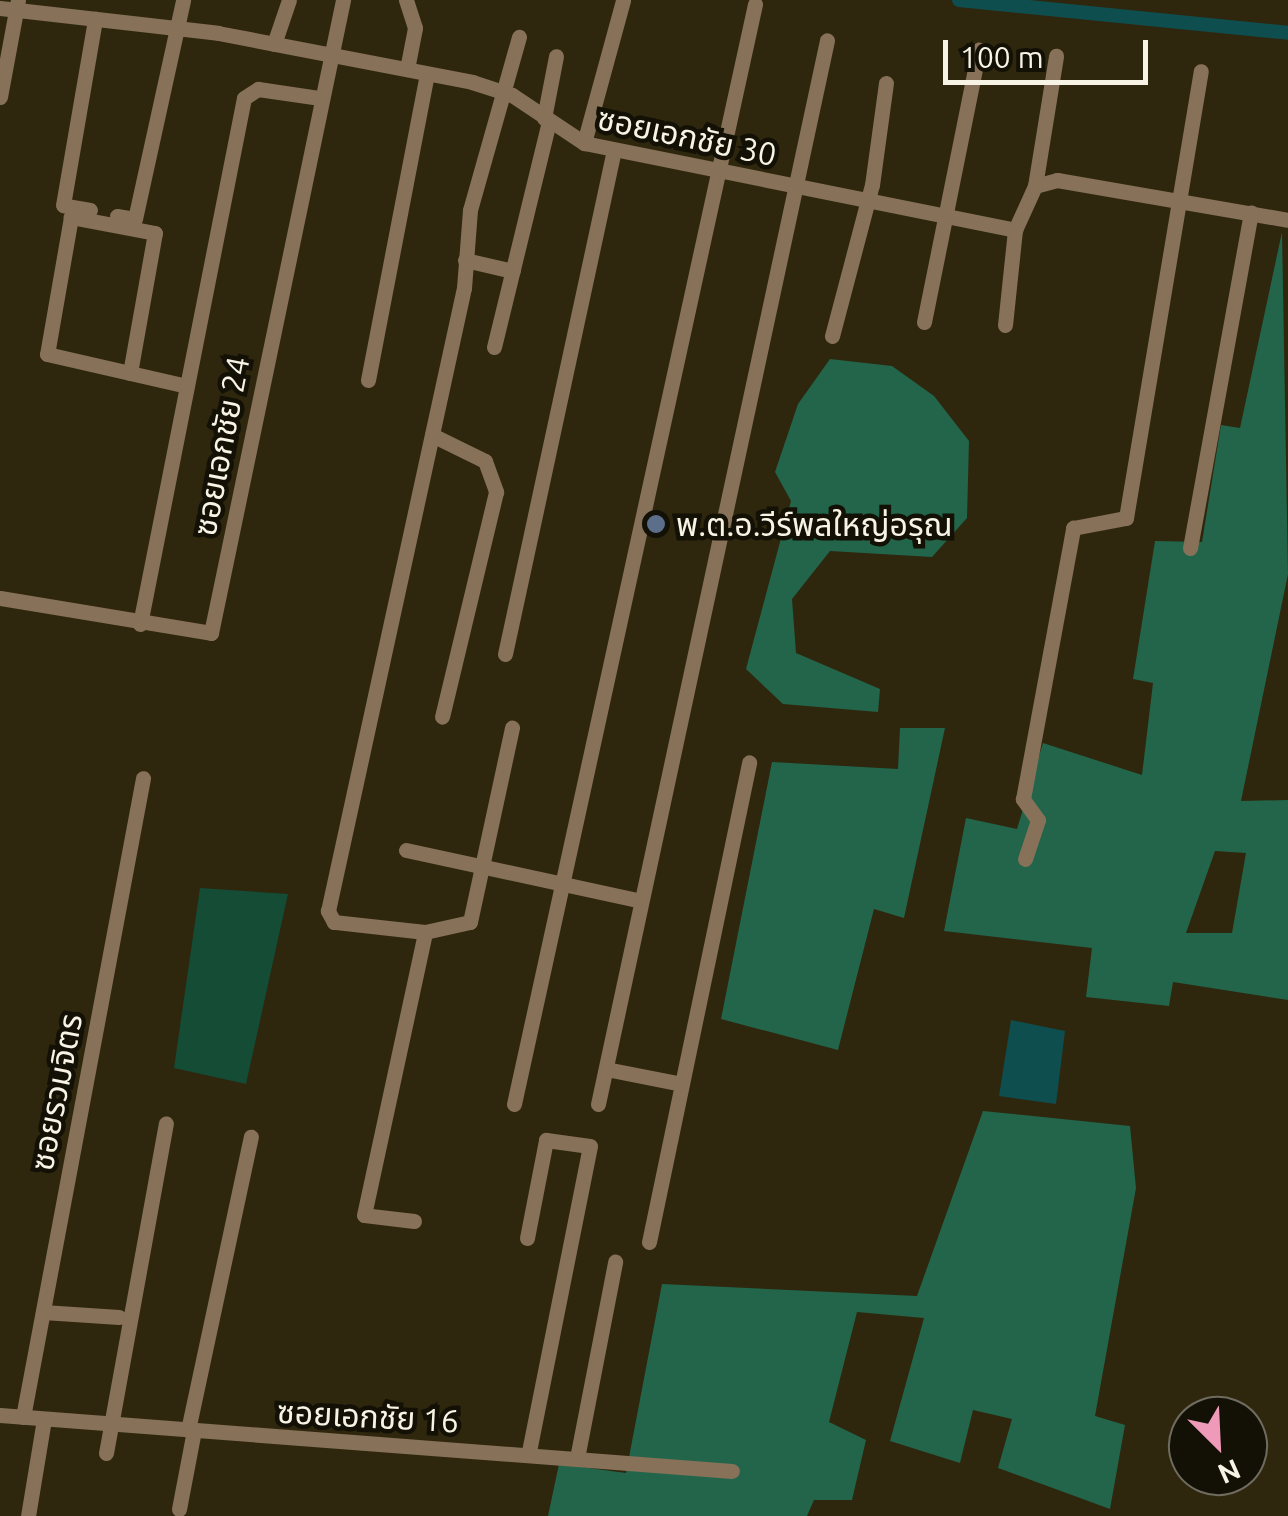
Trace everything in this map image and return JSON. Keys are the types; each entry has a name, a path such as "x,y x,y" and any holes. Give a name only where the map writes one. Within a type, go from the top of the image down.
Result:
{"street":[{"path":"96,19 63,205 135,219 183,0"},
{"path":"274,44 289,0"},
{"name":"ซอยเอกชัย 24","path":"0,598 211,634 342,0"},
{"path":"406,0 415,28 407,70"},
{"path":"584,143 623,0"},
{"path":"514,1104 723,172 755,4"},
{"path":"0,97 11,7"},
{"name":"ซอยเอกชัย 30","path":"11,7 175,28 427,74 503,92 584,143 1015,230"},
{"path":"512,727 484,863 465,928 425,932 334,922 328,911 432,435 465,260 519,37"},
{"path":"598,1104 827,40"},
{"path":"924,322 979,50"},
{"path":"494,347 546,120 556,56"},
{"path":"1005,325 1015,230 1034,186 1056,56"},
{"path":"1025,859 1038,820 1024,799 1073,528 1126,518 1201,72"},
{"path":"368,380 427,74"},
{"path":"832,336 868,200 886,84"},
{"path":"140,624 182,385 244,98 258,89 320,98"},
{"path":"505,654 614,150"},
{"path":"1034,186 1057,180 1288,220"},
{"path":"1190,548 1252,212"},
{"path":"130,373 154,233 71,217 47,354 182,385"},
{"path":"465,260 513,271"},
{"path":"432,435 484,462 496,492 442,717"},
{"path":"649,1242 750,762"},
{"name":"ซอยรวมจิตร","path":"23,1417 142,778"},
{"path":"406,850 484,863 641,901"},
{"path":"414,1221 364,1215 425,932"},
{"path":"606,1069 682,1084"},
{"path":"106,1452 166,1123"},
{"path":"179,1509 191,1430 251,1138"},
{"path":"527,1238 546,1140 590,1146 530,1451"},
{"path":"578,1453 616,1262"},
{"path":"43,1312 119,1317"},
{"name":"ซอยเอกชัย 16","path":"0,1415 578,1453 732,1471"},
{"path":"28,1516 44,1419"}],"green space":[{"path":"1282,232 1288,574 1241,801 1288,800 1288,1000 1173,982 1169,1006 1086,997 1092,948 944,931 966,818 1017,829 1043,743 1142,775 1153,683 1133,679 1155,541 1202,542 1221,425 1240,428","holes":["1215,851 1246,853 1232,933 1186,933"]},
{"path":"830,359 892,366 934,396 969,441 967,518 932,557 830,551 792,599 796,653 880,689 878,712 783,704 746,669 791,501 775,472 798,404"},
{"path":"900,728 945,728 904,918 874,909 838,1050 721,1019 772,762 898,769"},
{"path":"200,888 288,894 246,1084 174,1068"},
{"path":"983,1111 1130,1126 1136,1188 1095,1416 1125,1425 1110,1509 998,1468 1012,1419 973,1410 960,1463 890,1441 924,1318 857,1312 829,1422 866,1440 852,1500 814,1500 807,1516 548,1516 559,1464 626,1473 662,1284 917,1296"}],"water":[{"path":"1011,1020 1065,1031 1056,1104 999,1096"}],"waterway":[{"path":"959,0 1288,33"}],"place":[{"name":"พ.ต.อ.วีร์พลใหญ่อรุณ","path":"656,524"}]}
